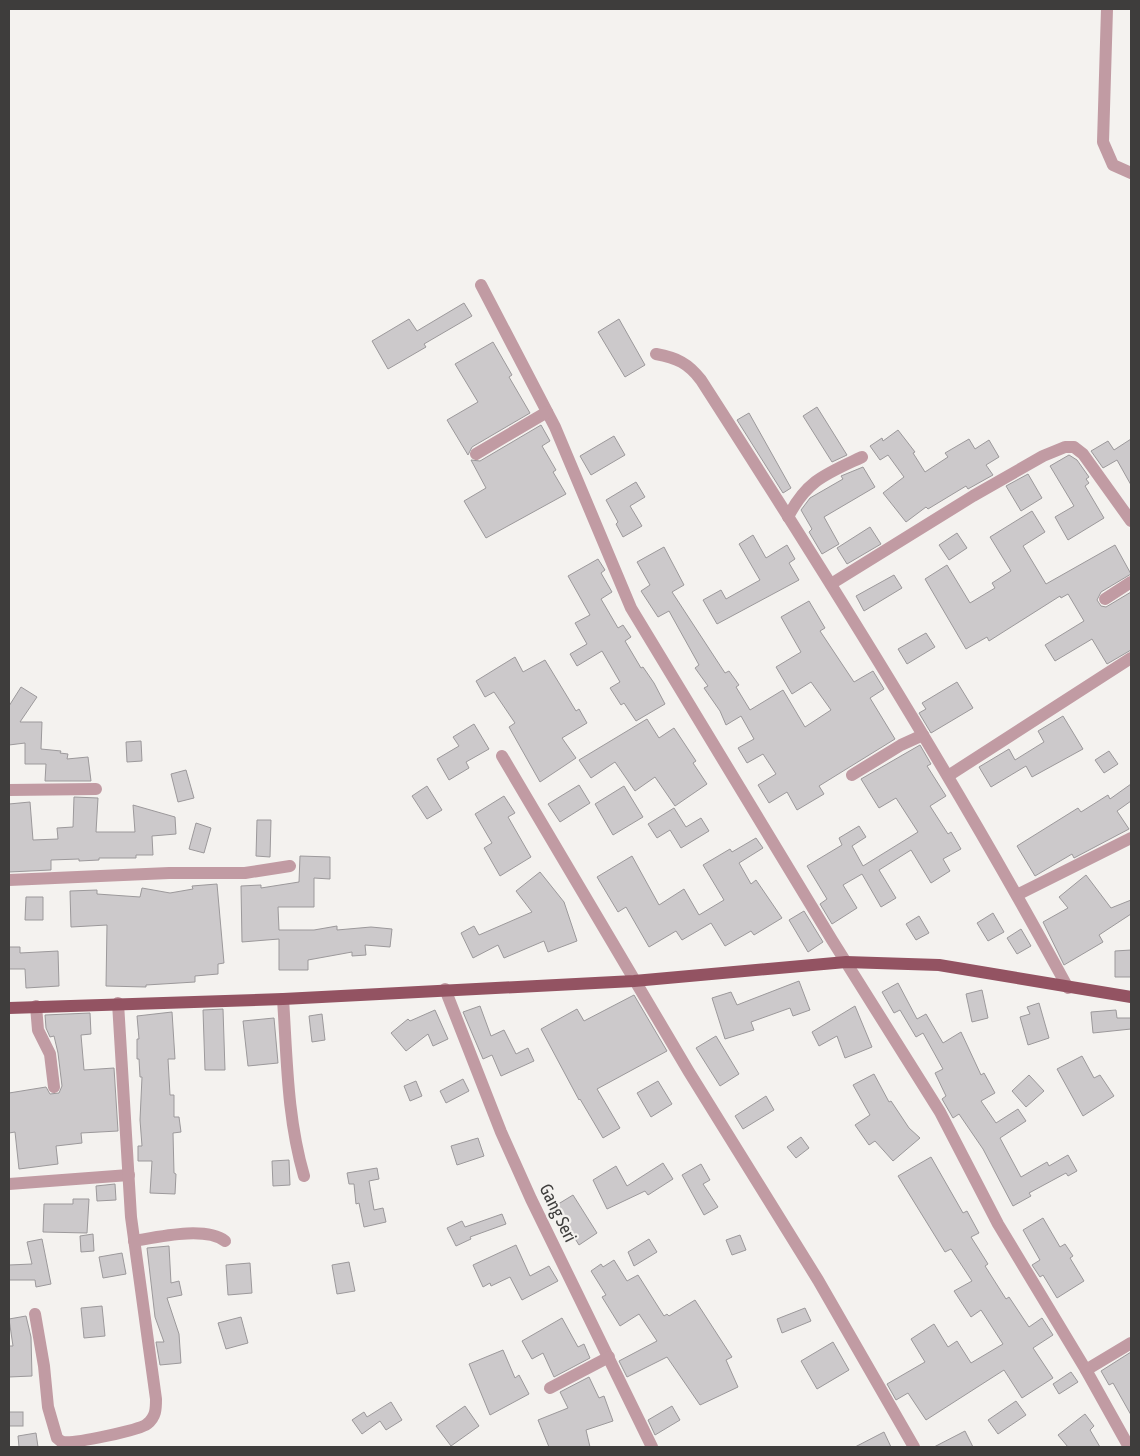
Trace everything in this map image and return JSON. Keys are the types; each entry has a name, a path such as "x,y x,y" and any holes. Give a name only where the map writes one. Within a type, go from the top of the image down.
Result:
{"main road":[{"path":"9,1008 283,999 445,989 634,981 846,962 939,966 1131,997"}],"street":[{"path":"1107,9 1103,142 1113,165 1131,173"},
{"path":"481,286 547,412 631,608 846,962 940,1112 998,1224 1086,1370 1129,1447"},
{"path":"656,354 675,358 692,369 831,584 948,776 1068,988"},
{"path":"476,454 547,412"},
{"path":"831,584 973,496 1043,456 1065,447 1074,447 1083,454 1131,521"},
{"path":"788,517 802,493 812,483 862,457"},
{"path":"1105,599 1131,582"},
{"path":"948,776 1131,658"},
{"path":"852,775 901,745 923,735"},
{"path":"502,756 634,981 818,1280 914,1447"},
{"path":"9,790 96,789"},
{"path":"1017,895 1131,838"},
{"path":"9,880 169,873 245,874 290,866"},
{"name":"Gang Seri","path":"445,989 501,1132 652,1447"},
{"path":"283,999 289,1103 294,1141 304,1176"},
{"path":"34,1314 44,1366 48,1407 56,1438 64,1442 78,1441 137,1430 148,1424 155,1413 156,1399 134,1241 118,1003"},
{"path":"36,1006 38,1030 50,1054 54,1087"},
{"path":"9,1184 129,1175"},
{"path":"134,1241 162,1236 211,1234 225,1241"},
{"path":"1086,1370 1131,1344"},
{"path":"550,1388 608,1357"}],"building":[{"path":"464,303 472,316 424,344 426,347 388,369 372,341 409,319 417,331"},
{"path":"619,319 645,365 625,377 598,332"},
{"path":"493,342 512,375 509,377 530,413 472,447 468,455 447,420 478,402 455,364"},
{"path":"817,407 847,455 832,462 803,416"},
{"path":"749,413 791,488 783,493 737,420"},
{"path":"541,425 550,441 542,446 556,470 553,472 566,494 486,538 464,501 486,488 471,460 480,461"},
{"path":"898,430 915,452 913,453 925,472 948,457 945,453 969,439 975,449 989,440 999,457 986,465 993,475 968,489 966,486 928,509 926,507 906,522 883,493 904,477 888,455 880,460 870,446 882,438 883,441"},
{"path":"614,436 625,455 591,475 580,456"},
{"path":"1131,439 1131,485 1117,460 1103,468 1091,451 1108,441 1114,450"},
{"path":"1069,455 1077,460 1089,477 1086,479 1089,483 1085,486 1104,518 1068,540 1055,517 1074,506 1050,466"},
{"path":"863,467 875,487 824,517 839,544 822,554 809,532 812,529 801,510 810,498 843,479 841,476"},
{"path":"1028,474 1042,498 1021,511 1006,486"},
{"path":"636,482 645,497 630,506 642,526 623,537 616,524 618,522 606,500"},
{"path":"1032,511 1045,532 1023,546 1046,584 1115,545 1131,574 1101,592 1097,600 1101,606 1106,607 1131,592 1131,650 1107,664 1092,639 1055,661 1045,645 1084,621 1068,594 1061,598 1060,596 989,641 987,637 966,649 925,579 947,565 970,603 995,588 992,583 1011,571 990,537"},
{"path":"870,527 881,544 847,564 837,548"},
{"path":"957,533 967,548 949,560 939,545"},
{"path":"753,535 766,558 787,545 795,559 789,563 799,580 717,624 703,600 721,590 726,599 760,580 739,544"},
{"path":"664,547 684,585 672,592 725,673 729,671 739,685 736,687 750,710 783,690 805,727 831,710 811,682 792,694 776,667 801,652 781,617 809,601 825,628 820,631 854,682 873,671 884,689 870,698 895,739 819,786 824,794 797,810 787,792 769,803 758,785 776,774 763,754 747,763 738,748 754,739 741,716 726,725 720,711 704,688 708,686 695,668 699,665 669,611 658,617 641,591 650,585 637,562"},
{"path":"598,559 605,570 601,573 612,592 601,599 618,628 623,625 631,637 625,641 641,668 643,667 654,683 665,704 636,721 624,703 621,705 610,688 620,682 602,651 577,666 570,654 587,644 575,623 590,615 568,576"},
{"path":"894,575 902,588 864,611 856,596"},
{"path":"926,633 935,647 907,664 898,649"},
{"path":"515,657 523,672 545,660 576,711 579,709 587,723 562,738 576,758 540,782 509,727 515,723 494,692 485,697 476,681"},
{"path":"957,682 973,708 931,733 919,713 926,709 922,703"},
{"path":"21,687 37,697 20,722 42,722 41,749 61,751 60,753 68,754 67,759 88,757 91,781 45,781 46,764 25,764 25,743 9,745 9,706"},
{"path":"1063,716 1083,749 1032,777 1026,766 991,787 979,767 1009,749 1015,760 1044,742 1038,731"},
{"path":"647,719 659,738 674,728 696,761 693,763 707,784 675,806 655,777 635,791 615,762 591,778 579,760"},
{"path":"474,724 489,749 466,762 469,768 449,780 437,759 459,746 453,737"},
{"path":"141,741 142,761 127,762 126,742"},
{"path":"920,745 931,764 927,766 946,796 930,806 948,834 951,832 961,849 943,859 950,871 931,883 911,850 879,870 896,898 881,907 862,874 843,885 857,908 832,924 820,904 827,899 807,866 842,845 839,838 859,826 866,837 852,846 863,866 918,832 896,798 879,808 861,779"},
{"path":"1109,751 1118,764 1104,773 1095,760"},
{"path":"186,770 194,798 178,802 171,774"},
{"path":"1131,784 1131,801 1117,811 1129,829 1074,858 1072,854 1035,876 1017,846 1078,808 1081,812 1108,795 1110,799"},
{"path":"579,785 590,803 560,822 548,804"},
{"path":"427,786 442,810 427,819 412,796"},
{"path":"624,786 643,817 613,835 595,804"},
{"path":"504,796 515,813 508,817 531,857 500,876 484,848 492,843 475,814"},
{"path":"74,797 98,798 96,832 135,832 133,805 175,817 176,834 152,836 153,855 136,855 136,858 99,858 99,860 79,861 79,859 51,860 51,870 9,872 9,804 30,802 33,840 58,839 57,828 73,827"},
{"path":"674,808 686,827 701,818 709,831 681,848 670,830 657,838 648,824"},
{"path":"257,820 271,820 270,857 256,856"},
{"path":"196,823 211,828 204,853 189,849"},
{"path":"756,838 763,848 739,863 751,884 756,880 782,918 754,935 751,931 725,946 711,923 682,940 676,931 649,947 626,907 618,912 597,877 632,856 659,905 684,889 699,915 724,900 703,865 730,849 732,852"},
{"path":"300,856 330,857 330,879 314,878 314,907 278,907 279,930 314,930 337,926 337,930 371,927 392,929 390,947 365,945 366,955 352,956 352,952 308,960 308,970 279,970 279,939 242,942 241,886 261,885 261,888 299,882"},
{"path":"540,872 564,902 577,941 548,952 544,941 504,958 498,945 473,958 461,933 474,926 479,935 532,912 516,891"},
{"path":"1086,875 1111,908 1131,900 1131,914 1099,935 1103,942 1064,965 1043,922 1068,908 1059,897"},
{"path":"217,884 224,963 218,964 218,974 195,976 195,982 146,985 146,987 106,986 107,925 71,927 70,891 97,890 97,894 140,897 142,888 170,893 193,889 192,886"},
{"path":"26,897 43,897 43,920 25,920"},
{"path":"804,911 823,942 808,952 789,920"},
{"path":"993,913 1004,932 988,941 977,923"},
{"path":"919,916 929,933 916,940 906,924"},
{"path":"1021,929 1031,946 1017,954 1007,938"},
{"path":"9,947 20,947 20,953 58,951 59,986 26,988 25,969 9,969"},
{"path":"1131,950 1131,977 1115,977 1115,951"},
{"path":"799,981 810,1010 793,1016 790,1008 751,1022 754,1030 725,1039 712,998 731,992 737,1005"},
{"path":"898,983 917,1019 926,1014 943,1043 961,1032 981,1075 984,1073 995,1093 981,1101 996,1123 1018,1109 1026,1121 1000,1138 1021,1177 1047,1162 1049,1166 1068,1155 1077,1171 1068,1176 1066,1173 1029,1193 1031,1196 1013,1206 983,1149 959,1114 953,1118 942,1099 946,1096 935,1073 943,1069 923,1033 916,1037 900,1010 894,1013 882,992"},
{"path":"982,990 988,1018 972,1022 966,994"},
{"path":"634,995 667,1051 597,1089 620,1128 603,1138 579,1100 541,1029 577,1009 584,1021"},
{"path":"1039,1003 1049,1038 1028,1045 1020,1017 1030,1014 1027,1007"},
{"path":"480,1006 491,1036 504,1030 516,1054 528,1048 534,1061 501,1076 492,1055 483,1059 463,1012"},
{"path":"855,1006 872,1047 845,1058 837,1036 819,1046 812,1032"},
{"path":"223,1009 225,1070 205,1070 203,1010"},
{"path":"435,1010 448,1039 433,1046 428,1034 406,1051 391,1033 408,1019 410,1021"},
{"path":"1116,1010 1117,1018 1131,1018 1131,1029 1093,1033 1091,1012"},
{"path":"172,1012 175,1059 168,1059 170,1095 174,1095 174,1117 179,1117 181,1132 173,1133 174,1173 176,1174 175,1194 150,1193 152,1161 138,1161 138,1146 142,1146 140,1120 142,1077 140,1077 139,1059 137,1059 137,1039 139,1039 137,1016"},
{"path":"90,1013 91,1034 81,1035 84,1070 114,1068 118,1131 81,1133 82,1143 56,1146 58,1164 19,1169 15,1132 9,1133 9,1093 46,1087 50,1094 59,1093 62,1086 58,1053 54,1036 50,1037 46,1028 45,1015"},
{"path":"322,1014 325,1040 312,1042 309,1016"},
{"path":"274,1018 278,1063 248,1066 243,1021"},
{"path":"716,1036 739,1074 720,1086 696,1048"},
{"path":"1082,1056 1094,1078 1100,1075 1114,1096 1083,1116 1057,1069"},
{"path":"874,1074 889,1102 891,1101 909,1128 920,1138 893,1161 875,1141 869,1145 855,1125 870,1115 853,1085"},
{"path":"1029,1075 1044,1091 1026,1107 1012,1091"},
{"path":"463,1079 469,1091 446,1103 440,1091"},
{"path":"416,1081 422,1096 410,1101 404,1086"},
{"path":"658,1081 672,1104 651,1117 637,1093"},
{"path":"766,1096 774,1110 743,1129 735,1116"},
{"path":"801,1137 809,1148 796,1158 787,1147"},
{"path":"478,1138 484,1156 457,1165 451,1146"},
{"path":"931,1157 963,1213 967,1211 979,1233 971,1237 988,1264 985,1266 1006,1299 1009,1297 1029,1327 1042,1318 1053,1335 1033,1348 1053,1378 1022,1398 1004,1370 926,1420 908,1393 896,1400 887,1384 925,1362 911,1339 934,1324 948,1347 957,1341 971,1363 1003,1344 981,1310 971,1317 954,1291 972,1281 951,1249 945,1252 898,1176"},
{"path":"289,1160 290,1185 273,1186 272,1161"},
{"path":"663,1163 673,1179 648,1195 645,1191 607,1209 593,1180 616,1166 627,1186"},
{"path":"701,1164 710,1180 703,1184 718,1207 704,1215 682,1175"},
{"path":"377,1168 379,1179 369,1181 374,1210 383,1208 386,1222 364,1227 359,1203 356,1204 354,1184 349,1184 347,1173"},
{"path":"115,1184 116,1200 97,1201 96,1186"},
{"path":"573,1195 597,1233 579,1245 555,1206"},
{"path":"73,1199 89,1199 87,1233 43,1232 44,1204 73,1204"},
{"path":"502,1214 506,1224 470,1237 471,1239 456,1246 447,1228 462,1221 465,1227"},
{"path":"1043,1218 1060,1247 1065,1244 1073,1256 1070,1258 1084,1281 1057,1298 1043,1275 1040,1277 1032,1265 1040,1260 1023,1230"},
{"path":"93,1234 94,1251 81,1252 80,1236"},
{"path":"740,1235 746,1250 732,1255 726,1240"},
{"path":"42,1239 51,1284 36,1287 35,1280 9,1280 9,1265 32,1264 27,1242"},
{"path":"649,1239 657,1252 634,1266 628,1252"},
{"path":"516,1245 530,1276 549,1266 558,1281 522,1300 510,1277 491,1286 490,1283 483,1287 473,1265"},
{"path":"169,1246 171,1283 179,1281 182,1295 167,1298 179,1334 181,1363 160,1365 156,1342 164,1342 155,1317 147,1248"},
{"path":"122,1253 126,1274 103,1278 99,1257"},
{"path":"614,1260 627,1281 638,1275 664,1316 667,1314 669,1316 695,1300 732,1357 726,1360 738,1387 700,1405 667,1357 627,1377 619,1361 657,1341 639,1314 620,1326 602,1297 606,1295 591,1271 601,1264 603,1267"},
{"path":"349,1262 355,1291 337,1294 332,1265"},
{"path":"250,1263 252,1293 228,1295 226,1265"},
{"path":"102,1306 105,1336 84,1338 81,1308"},
{"path":"805,1308 811,1321 782,1333 777,1319"},
{"path":"26,1316 31,1337 32,1376 9,1377 9,1346 13,1346 9,1319"},
{"path":"241,1317 248,1343 226,1349 218,1323"},
{"path":"562,1318 578,1347 584,1344 590,1358 554,1377 543,1353 532,1359 522,1341"},
{"path":"833,1342 849,1370 817,1389 801,1361"},
{"path":"503,1350 515,1378 519,1375 529,1394 490,1415 469,1364"},
{"path":"1131,1352 1131,1415 1113,1383 1109,1385 1101,1371"},
{"path":"1071,1372 1078,1382 1059,1394 1053,1384"},
{"path":"589,1377 599,1398 604,1396 613,1421 586,1430 590,1447 549,1447 538,1420 568,1408 560,1392"},
{"path":"1016,1401 1026,1415 998,1434 988,1420"},
{"path":"391,1402 402,1420 386,1430 380,1421 362,1434 352,1420 364,1412 367,1417"},
{"path":"465,1406 479,1426 451,1446 436,1426"},
{"path":"672,1406 680,1420 655,1435 648,1420"},
{"path":"9,1412 23,1412 23,1426 9,1426"},
{"path":"1085,1414 1094,1426 1090,1430 1100,1447 1068,1447 1058,1435"},
{"path":"965,1431 973,1447 934,1447"},
{"path":"884,1432 891,1447 855,1447"},
{"path":"36,1433 38,1447 19,1447 18,1436"}]}
